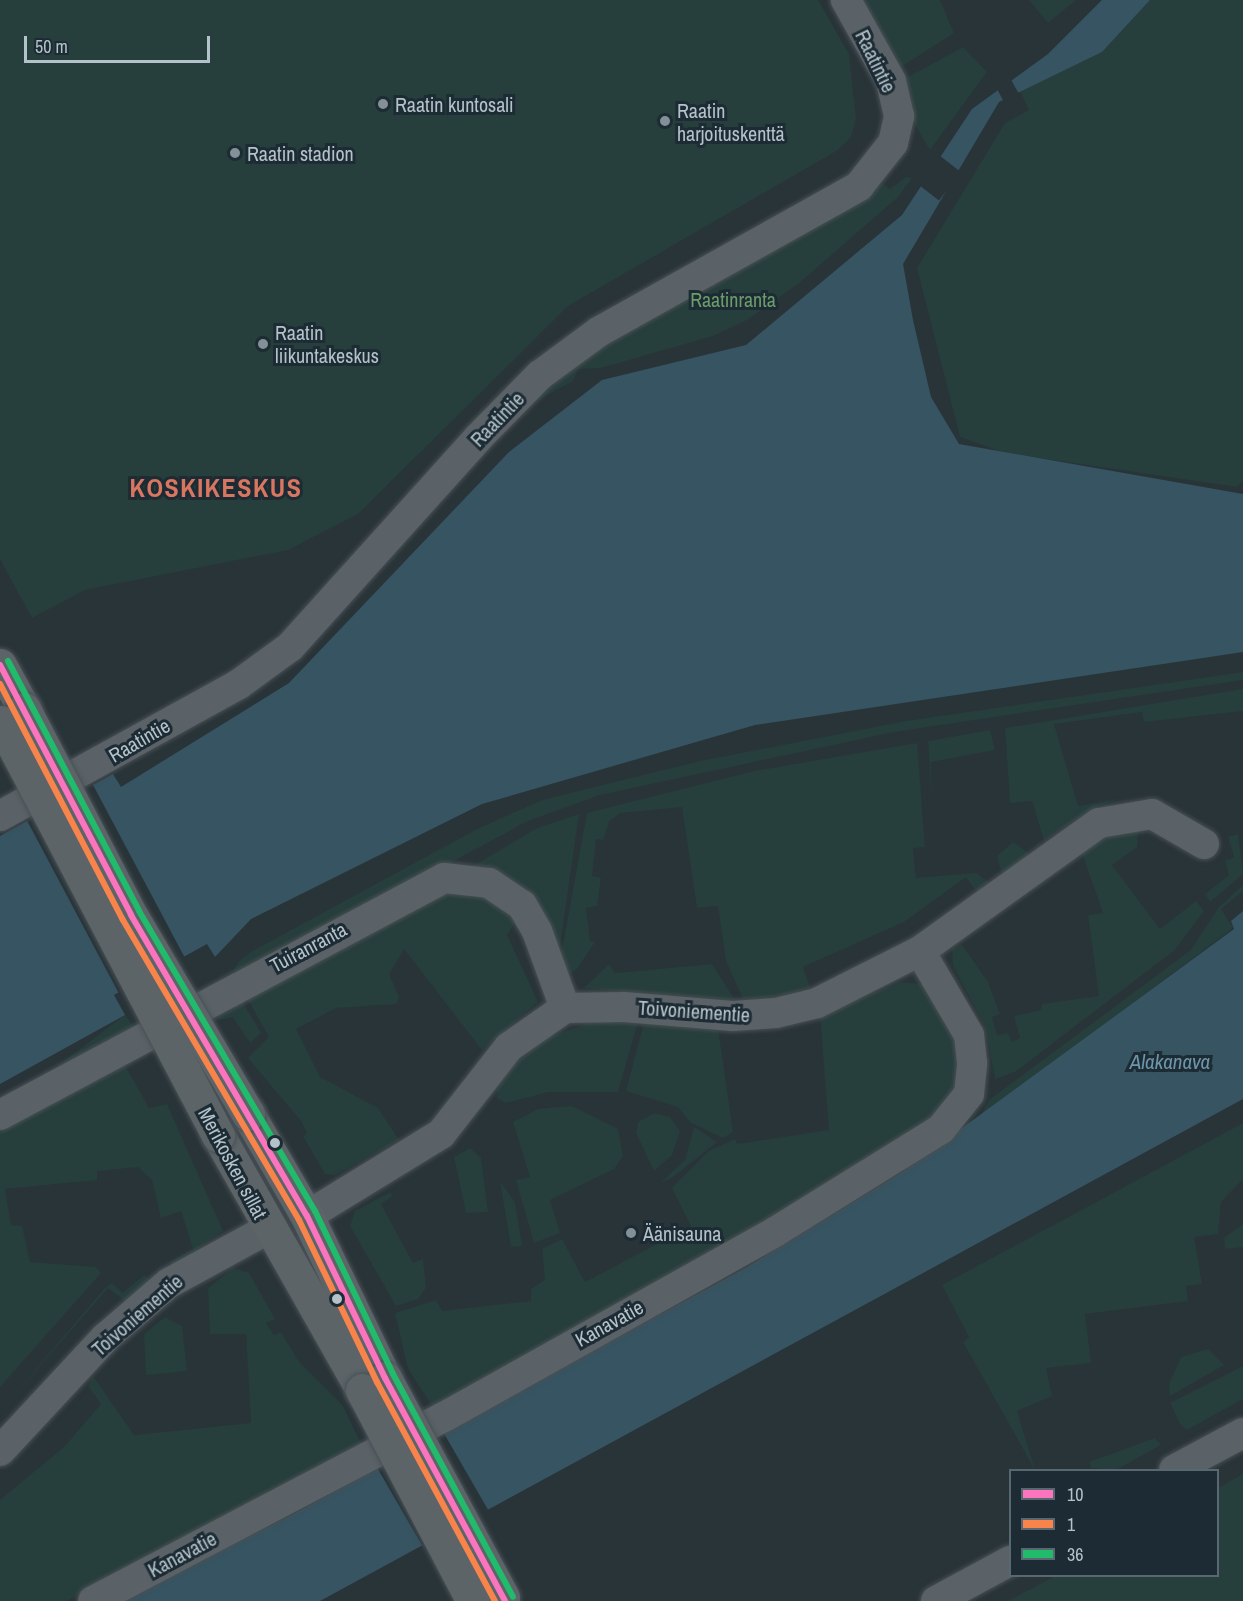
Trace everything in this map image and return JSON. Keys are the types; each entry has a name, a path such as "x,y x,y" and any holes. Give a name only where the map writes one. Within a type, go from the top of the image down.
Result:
{"main road":[{"name":"Merikosken sillat","path":"0,665 8,717 218,1135 268,1229 373,1384 494,1600"},
{"name":"Merikosken sillat","path":"8,717 131,915 307,1216 373,1384"}],"street":[{"name":"Raatintie","path":"0,816 239,684 290,647 477,439 540,375 600,331 859,186 893,143 899,116 891,81 846,0"},
{"name":"Toivoniementie","path":"565,1008 754,1017 817,1002 921,951 1099,823 1152,814 1204,843"},
{"name":"Tuiranranta","path":"0,1115 444,878 489,882 508,892 537,931 565,1008"},
{"name":"Kanavatie","path":"93,1601 444,1417 775,1232 942,1129 969,1094 972,1063 969,1035 921,951"},
{"path":"307,1216 441,1134 509,1047 565,1008"},
{"name":"Toivoniementie","path":"0,1451 105,1338 169,1282 268,1229"},
{"path":"1176,1469 1243,1433"},
{"path":"936,1601 1009,1562"}],"green space":[{"name":"Raatin stadion","path":"0,0 818,0 849,54 856,119 851,137 838,150 568,306 358,514 288,550 85,590 32,618 0,559"},
{"path":"863,0 940,0 954,33 901,67"},
{"path":"1029,0 1076,0 1048,23"},
{"path":"1150,0 1243,0 1243,481 1237,487 1005,453 960,437 917,268 1005,123 1029,110 1020,91 1102,52"},
{"path":"963,47 987,72 930,150 912,120 906,78"},
{"name":"Raatinranta","path":"906,177 912,178 898,197 798,284 747,320 713,336 601,368 578,369 573,381 529,405 607,343 883,184 890,189"},
{"path":"1243,672 1243,680 894,732 600,795 528,821 227,982 238,962 251,952 479,828 542,800 700,761 906,721"},
{"path":"1243,689 1243,711 1144,722 1142,712 1054,724 1078,806 1119,799 1097,806 1044,840 1032,801 1010,803 1005,728"},
{"path":"990,730 995,750 931,762 932,802 928,741"},
{"path":"917,743 925,847 913,848 916,878 976,873 990,883 977,892 966,877 904,922 803,967 810,987 779,997 743,999 726,961 718,906 697,908 682,807 620,813 609,822 603,840 596,839 592,876 601,878 597,906 586,908 590,941 595,942 576,970 565,975 560,961 587,813 754,771"},
{"path":"579,814 557,954 470,868 537,828"},
{"path":"1138,831 1137,847 1112,865 1160,929 1196,901 1204,911 1175,950 1015,1072 995,1079 986,1028 953,966 952,949 962,945 988,982 1000,1014 992,1017 997,1035 1008,1033 1012,1042 1020,1038 1014,1016 1041,1010 1042,1004 1099,996 1088,915 1103,913 1081,851 1110,832"},
{"path":"1238,834 1243,874 1210,902 1205,894 1229,875 1225,861 1234,857 1228,837"},
{"path":"1013,842 1030,854 1002,875 997,856"},
{"path":"1243,885 1243,891 1221,909 1233,928 979,1118 989,1100 1191,950 1219,907"},
{"path":"480,889 518,918 507,935 538,1002 482,1050 404,949 389,974 399,997 396,1004 336,1008 296,1029 320,1077 378,1108 399,1140 335,1175 325,1174 303,1136 307,1133 301,1121 248,1058 269,1037 244,993 423,896"},
{"path":"609,964 615,973 712,964 735,1000 584,988"},
{"path":"901,982 923,984 952,1022 961,1082 947,1105 888,1149 437,1413 408,1369 395,1313 436,1300 442,1311 531,1301 531,1289 545,1280 542,1249 562,1239 585,1282 691,1226 672,1188 709,1151 735,1139 737,1144 829,1130 820,1015"},
{"path":"239,996 261,1033 250,1043 233,1017 219,1020 214,1010"},
{"path":"125,1015 137,1031 23,1117 11,1101"},
{"path":"639,1018 618,1092 549,1092 506,1103 497,1098 497,1089 513,1064 551,1036 599,1020"},
{"path":"645,1019 718,1028 733,1132 723,1138 691,1123 678,1107 626,1091"},
{"path":"122,1060 149,1108 167,1104 223,1231 173,1266 170,1262 193,1249 181,1211 161,1218 152,1180 138,1167 97,1171 97,1180 5,1189 11,1225 22,1226 30,1262 96,1267 101,1273 0,1387 0,1129"},
{"path":"572,1106 618,1129 623,1156 614,1169 550,1200 560,1233 534,1243 516,1180 530,1177 513,1122 538,1109"},
{"path":"654,1113 670,1117 680,1131 672,1155 654,1171 636,1133 638,1122"},
{"path":"1243,1123 1243,1179 1221,1202 1218,1234 1194,1237 1202,1284 1186,1286 1188,1301 1085,1314 1091,1363 1046,1368 1052,1396 1017,1411 1035,1469 963,1342 969,1337 942,1285"},
{"path":"694,1127 717,1142 673,1177 660,1183 685,1160"},
{"path":"470,1148 481,1158 488,1212 466,1213 454,1157"},
{"path":"500,1181 515,1202 522,1246 511,1247"},
{"path":"390,1192 393,1196 381,1204 413,1263 423,1259 426,1288 418,1299 396,1306 350,1226 355,1211"},
{"path":"1243,1224 1243,1247 1225,1249 1224,1238"},
{"path":"233,1268 249,1273 275,1319 266,1323 274,1335 281,1332 299,1362 343,1406 366,1454 67,1601 0,1601 0,1500 65,1446 101,1404 88,1386 93,1376 134,1435 251,1423 246,1334 210,1334 208,1288"},
{"path":"144,1275 150,1280 125,1301 108,1288 0,1411 105,1288 112,1283 122,1293"},
{"path":"165,1317 182,1326 187,1371 146,1375 144,1334"},
{"path":"1208,1349 1224,1365 1170,1396 1169,1384 1181,1357"},
{"path":"1243,1366 1243,1399 1187,1430 1180,1424 1170,1403"},
{"path":"1155,1438 1161,1445 1118,1469 1091,1468 1089,1462"},
{"path":"1243,1474 1243,1601 1008,1601 1053,1577 1219,1577 1219,1487"}],"water":[{"path":"1102,0 1150,0 1102,52 999,102 903,264 913,320 931,397 959,444 1243,494 1243,652 755,725 482,804 251,919 215,957 207,944 114,995 125,1015 0,1084 0,836 113,774 121,787 289,683 509,452 602,380 746,345 902,215 972,109 1048,54"},
{"name":"Alakanava","path":"1243,911 1243,1099 320,1601 122,1601 297,1512 747,1267 902,1172 1234,929 1231,921"}],"pier":[{"path":"1009,76 1019,94 1004,102 996,87"},
{"path":"939,155 961,172 939,201 917,183"},
{"path":"92,783 185,959 119,994 26,818"},
{"path":"442,1430 490,1512 425,1550 377,1468"}],"transit line":[{"name":"36","path":"8,661 139,911 315,1211 393,1374 513,1597"},
{"name":"10","path":"0,665 131,915 307,1216 385,1378 505,1601"},
{"name":"1","path":"0,684 123,920 299,1220 377,1382 495,1601"}],"place":[{"name":"Raatin kuntosali","path":"383,104"},
{"name":"Raatin harjoituskenttä","path":"665,121"},
{"name":"Raatin stadion","path":"235,153"},
{"name":"Raatin liikuntakeskus","path":"263,344"},
{"name":"Äänisauna","path":"631,1233"}],"district":[{"name":"KOSKIKESKUS","path":"216,488"}]}
